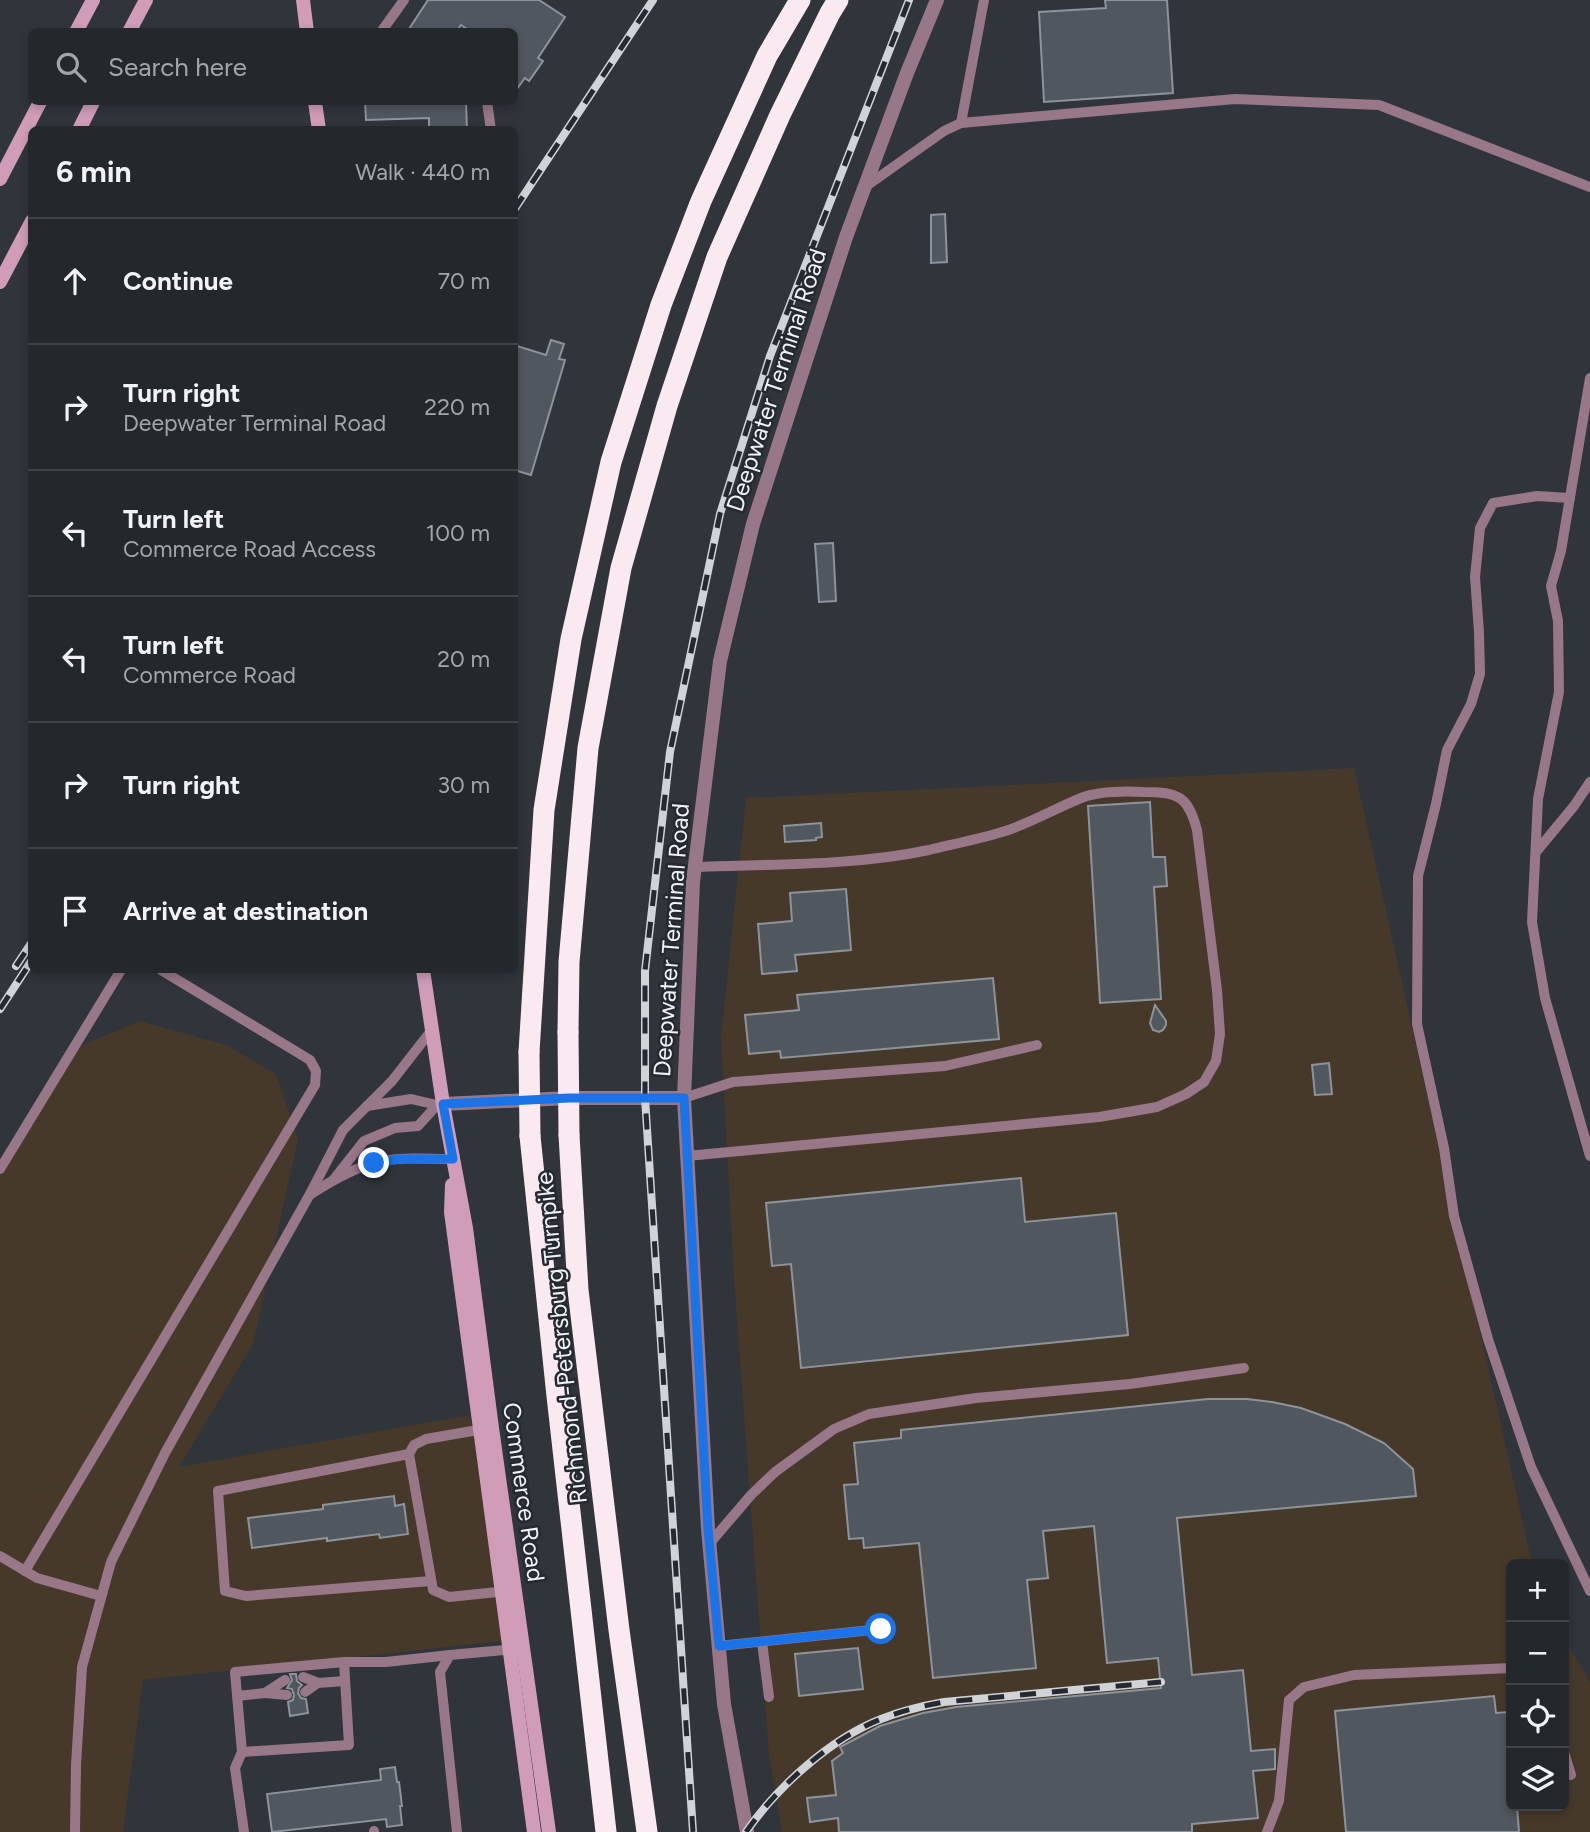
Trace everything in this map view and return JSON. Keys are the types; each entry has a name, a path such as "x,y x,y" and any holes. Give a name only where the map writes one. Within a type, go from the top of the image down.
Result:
{"highway":[{"name":"Richmond-Petersburg Turnpike","path":"607,1832 530,1136 529,1052 544,810 571,639 611,462 661,305 701,201 767,55 800,0"},
{"name":"Richmond-Petersburg Turnpike","path":"647,1832 617,1616 578,1290 569,1135 569,962 588,748 621,568 667,406 717,257 780,115 838,0"}],"main road":[{"path":"78,28 93,0"},
{"path":"131,28 146,0"},
{"path":"303,0 306,28"},
{"path":"0,179 38,105"},
{"path":"81,126 92,105"},
{"path":"315,105 318,126"},
{"path":"0,282 28,229"},
{"name":"Commerce Road","path":"423,973 440,1104 466,1227 486,1429 516,1649 534,1832"},
{"name":"Commerce Road","path":"516,1649 549,1832"}],"street":[{"name":"Deepwater Terminal Road","path":"747,1832 724,1704 709,1543 687,1156 684,1098 695,867 720,661 753,524 846,237 937,0"},
{"path":"440,1104 569,1098 684,1098"}],"lane":[{"path":"384,28 404,0"},
{"path":"961,123 984,0"},
{"path":"865,187 944,131 961,123 1235,99 1379,105 1590,187"},
{"path":"487,105 490,126"},
{"path":"1590,378 1562,551 1551,586 1558,621 1559,692 1538,799 1532,922 1543,985 1590,1156"},
{"path":"1570,498 1536,496 1493,503 1480,528 1475,577 1480,674 1471,704 1447,750 1418,876 1417,1024 1444,1148 1454,1216 1488,1339 1531,1467 1590,1591"},
{"path":"1535,852 1574,806 1590,782"},
{"path":"687,1156 1099,1116 1157,1107 1186,1094 1204,1082 1216,1061 1220,1034 1197,830 1193,814 1178,795 1145,792 1104,793 1082,798 1003,832 878,859 695,867"},
{"path":"0,1170 119,973"},
{"path":"25,1571 316,1085 316,1071 310,1060 165,973"},
{"path":"75,1832 82,1667 111,1562 165,1453 343,1130 392,1081 432,1031"},
{"path":"684,1098 733,1082 945,1066 1037,1045"},
{"path":"367,1106 411,1099 440,1104"},
{"path":"333,1180 364,1141 395,1128 418,1126 440,1104"},
{"path":"310,1194 333,1180 374,1163 400,1159 453,1159"},
{"path":"709,1543 775,1472 834,1429 869,1414 976,1398 1130,1384 1244,1368"},
{"path":"486,1429 426,1439 414,1445 409,1454 433,1590 449,1597 508,1591"},
{"path":"409,1454 218,1491 225,1591 246,1596 431,1581"},
{"path":"0,1556 37,1578 101,1597"},
{"path":"719,1646 881,1629"},
{"path":"762,1642 769,1697"},
{"path":"244,1832 235,1768 242,1752 235,1672 344,1662 386,1662 516,1649"},
{"path":"450,1655 440,1672 457,1832"},
{"path":"242,1752 349,1745 344,1662"},
{"path":"1267,1832 1279,1801 1289,1700 1304,1687 1354,1675 1506,1668"},
{"path":"303,1677 318,1683 345,1681"},
{"path":"265,1693 285,1680"},
{"path":"305,1692 318,1683"},
{"path":"237,1696 265,1693 287,1695"},
{"path":"1569,1768 1571,1775"}],"shaded area":[{"path":"1354,768 1531,1559 1506,1559 1506,1811 1569,1811 1569,1646 1590,1682 1590,1832 782,1832 769,1755 734,1278 721,1037 746,798"},
{"path":"140,1021 226,1045 276,1074 298,1139 253,1344 179,1467 470,1415 497,1556 503,1641 143,1680 123,1832 0,1832 0,1159 82,1045"}],"building":[{"path":"428,0 539,0 565,17 538,58 543,61 529,81 525,78 518,88 518,28 465,28 461,25 459,28 410,28"},
{"path":"1105,0 1167,0 1173,93 1044,102 1039,12 1106,8"},
{"path":"365,105 466,105 467,126 429,126 429,118 366,120"},
{"path":"945,214 947,262 931,263 931,215"},
{"path":"551,340 564,344 559,359 565,360 531,475 518,471 518,346 546,355"},
{"path":"833,543 836,601 819,602 815,544"},
{"path":"1150,802 1153,857 1165,857 1167,886 1154,887 1161,999 1100,1003 1088,806"},
{"path":"821,823 822,837 816,840 785,842 784,826"},
{"path":"846,889 851,950 795,955 797,971 762,974 758,924 792,921 790,893"},
{"path":"993,978 999,1039 781,1058 780,1051 749,1054 745,1015 799,1010 797,995"},
{"path":"1155,1005 1166,1021 1163,1030 1159,1032 1153,1030 1150,1023"},
{"path":"1329,1063 1332,1094 1315,1095 1312,1065"},
{"path":"1021,1178 1025,1222 1116,1213 1128,1335 801,1368 791,1264 772,1266 766,1203"},
{"path":"1208,1399 1247,1399 1301,1408 1345,1424 1384,1443 1413,1469 1416,1496 1177,1518 1192,1675 1243,1670 1251,1751 1275,1749 1275,1769 1253,1771 1258,1818 1192,1824 1192,1832 839,1832 838,1818 810,1822 807,1798 836,1795 832,1761 843,1753 840,1747 880,1726 923,1713 956,1707 1161,1688 1158,1658 1107,1663 1094,1526 1043,1531 1048,1578 1027,1580 1036,1668 933,1678 919,1543 864,1548 863,1538 849,1539 844,1485 858,1484 854,1443 901,1438 901,1430"},
{"path":"394,1496 395,1506 404,1504 408,1534 380,1538 379,1534 327,1541 327,1538 252,1548 248,1518 323,1509 323,1505"},
{"path":"858,1648 863,1689 799,1696 795,1654"},
{"path":"290,1674 296,1674 297,1681 302,1685 298,1693 301,1698 306,1699 308,1713 290,1716 288,1702 293,1700 294,1695 292,1689 287,1688 292,1680"},
{"path":"1494,1696 1496,1713 1506,1712 1506,1811 1517,1811 1519,1832 1346,1832 1335,1711"},
{"path":"395,1767 402,1806 402,1825 387,1827 386,1819 272,1832 267,1794 381,1780 380,1769"}],"railway":[{"path":"518,204 653,0"},
{"path":"693,1832 645,1098 645,971 670,752 720,514 770,356 909,0"},
{"path":"16,966 28,948"},
{"path":"0,1009 28,966"},
{"path":"746,1832 773,1798 806,1766 843,1739 889,1716 944,1702 1161,1682"}],"route":[{"path":"374,1163 400,1159 453,1159 443,1104 569,1098 684,1098 708,1529 719,1646 881,1629"}]}
